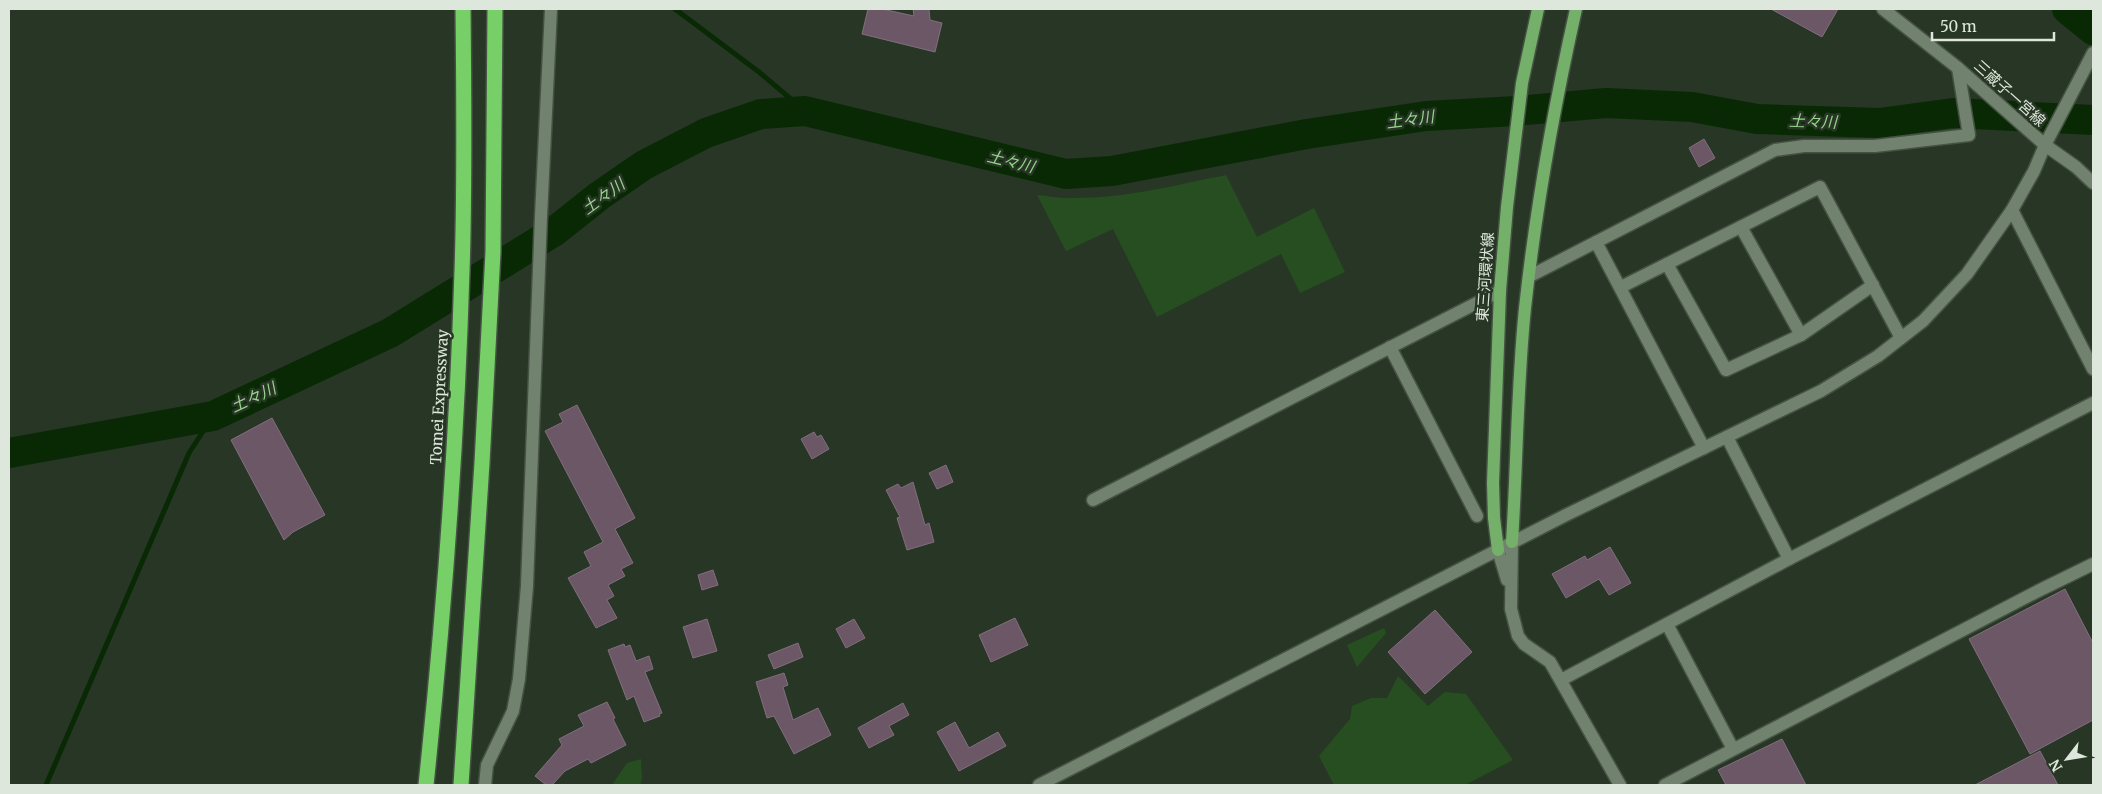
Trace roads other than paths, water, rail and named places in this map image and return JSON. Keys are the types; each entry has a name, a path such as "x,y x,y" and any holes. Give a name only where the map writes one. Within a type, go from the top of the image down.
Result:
{"highway":[{"name":"Tomei Expressway","path":"426,785 454,449 462,270 464,9"},
{"path":"460,785 467,708 493,252 495,9"}],"main road":[{"name":"東三河環状線","path":"1498,550 1494,518 1493,483 1500,291 1507,207 1522,83 1538,9"},
{"path":"1512,542 1518,402 1530,276 1558,87 1576,9"}],"street":[{"path":"485,785 487,765 513,711 519,679 527,586 551,9"},
{"name":"三蔵子一宮線","path":"1882,9 1958,68 2093,183"},
{"path":"1039,785 1512,542 1821,392 1878,356 1923,321 1967,274 2012,210 2034,171 2043,141 2069,101 2091,57"},
{"path":"1530,276 1775,150 1804,146 1875,146 1969,135 1958,68"},
{"path":"1621,287 1820,187 1901,338"},
{"path":"2012,210 2093,369"},
{"path":"1741,227 1801,334"},
{"path":"1596,242 1704,448"},
{"path":"1667,264 1726,370 1801,334 1873,285"},
{"path":"1093,500 1500,291"},
{"path":"1390,347 1477,516"},
{"path":"1561,680 1789,559 2093,403"},
{"path":"1727,437 1789,559"},
{"path":"1512,542 1511,609 1518,636 1524,644 1550,662 1620,785"},
{"path":"1498,550 1510,590"},
{"path":"1665,785 2093,564"},
{"path":"1667,624 1734,749"}],"waterway":[{"path":"675,9 759,72 805,111"},
{"path":"2067,9 2093,30"},
{"name":"土々川","path":"9,453 213,416 390,333 555,231 599,196 644,165 706,133 761,114 805,111 1066,174 1112,171 1307,134 1426,116 1606,103 1692,107 1757,119 1879,123 1953,113 2093,120"},
{"path":"46,785 189,453 213,416"}]}
